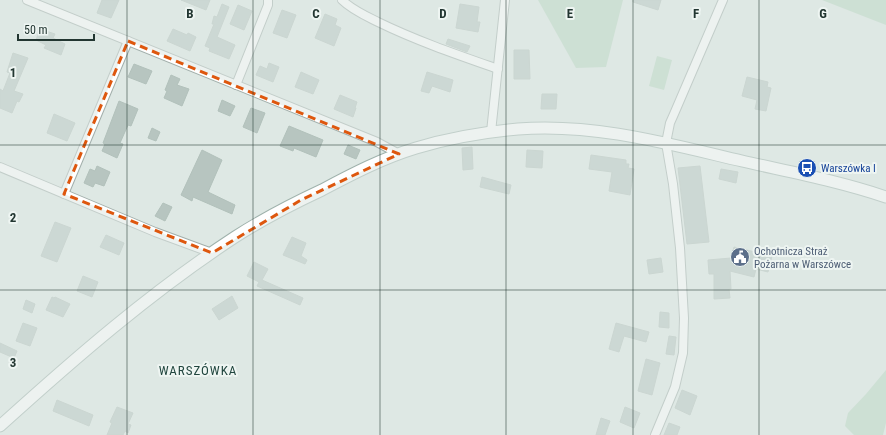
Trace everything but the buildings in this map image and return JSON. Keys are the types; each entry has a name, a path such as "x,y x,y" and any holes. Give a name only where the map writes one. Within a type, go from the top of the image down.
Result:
{"street":[{"path":"27,0 377,142 398,154"},
{"path":"236,85 266,9 268,0"},
{"path":"342,0 353,9 403,34 498,69"},
{"path":"491,132 505,0"},
{"path":"655,435 675,387 683,353 684,318 680,248 673,184 666,143 674,114 723,0"},
{"path":"64,194 128,41"},
{"path":"0,426 93,344 161,290 212,253 242,233 301,200 355,173 418,147 491,132 520,129 551,128 609,132 666,143 842,184 886,197"},
{"path":"0,167 169,238 212,253"}],"highlighted area":[{"path":"128,41 399,154 301,200 212,253 64,194"}],"green space":[{"path":"538,0 623,0 606,67 576,68"},
{"path":"822,0 886,0 886,25"},
{"path":"657,56 672,60 664,90 649,86"},
{"path":"886,370 886,423 883,435 854,435 845,426 848,413"}],"place":[{"name":"Warszówka I","path":"807,168"},
{"name":"Ochotnicza Straż Pożarna w Warszówce","path":"740,257"}],"district":[{"name":"WARSZÓWKA","path":"198,370"}]}
